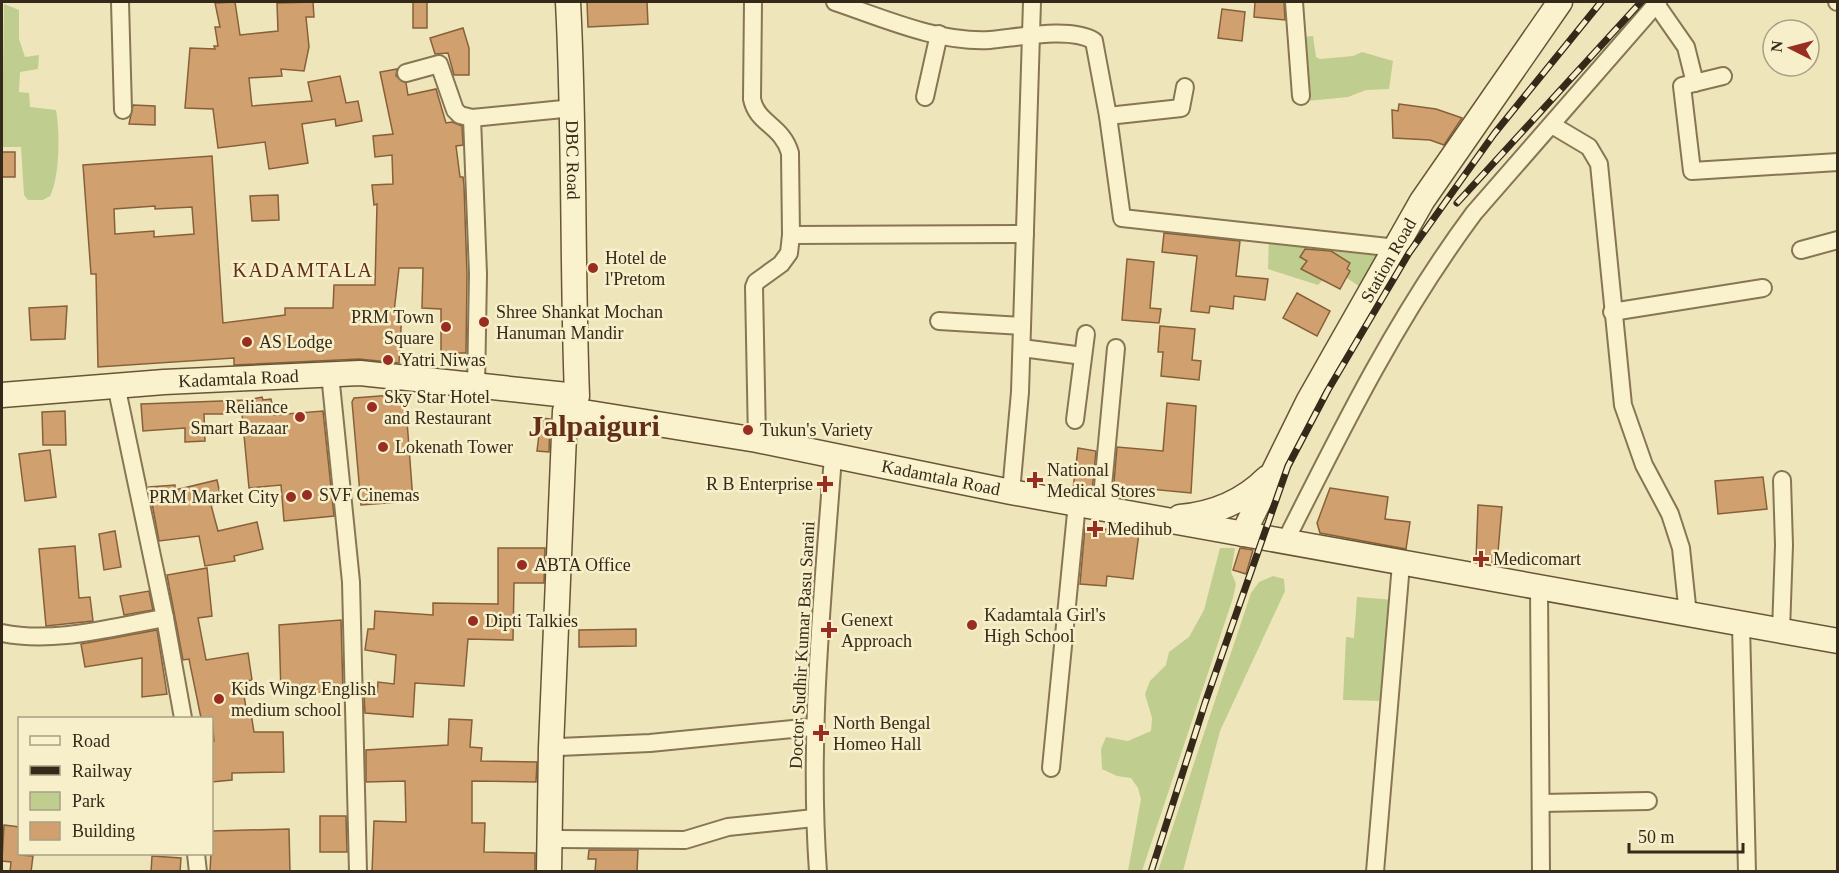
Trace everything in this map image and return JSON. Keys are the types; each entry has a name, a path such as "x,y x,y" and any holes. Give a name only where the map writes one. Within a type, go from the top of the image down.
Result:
{"main road":[{"name":"DBC Road","path":"554,839 555,748 571,540 571,403 574,318 573,108 568,2"},
{"name":"Station Road","path":"1263,538 1273,473 1324,374 1422,201 1560,2"},
{"name":"Kadamtala Road","path":"2,395 330,374 380,375 476,387 571,403 621,416 757,440 1011,492 1838,641"},
{"path":"1139,514 1174,518 1209,512 1238,500 1273,473"},
{"path":"549,872 554,839"},
{"path":"554,839 557,872"}],"street":[{"path":"120,2 123,110"},
{"path":"753,2 752,99 754,109 780,132 790,153 791,235 786,259 756,282 754,287 757,440"},
{"path":"835,2 939,34 976,40 1033,33 1083,37 1094,41 1108,116 1122,218 1397,248"},
{"path":"1011,492 1022,348 1033,33 1032,2"},
{"path":"1294,2 1300,96"},
{"path":"1263,538 1357,399 1425,283 1474,213 1657,3 1686,47 1695,83"},
{"path":"925,97 939,34"},
{"path":"406,72 439,64 455,110 460,115 472,118 573,108"},
{"path":"1723,76 1682,86 1692,171 1838,162"},
{"path":"1108,116 1181,108 1185,87"},
{"path":"472,118 478,274 476,387"},
{"path":"1552,125 1589,147 1599,164 1623,405 1644,465 1670,514 1681,548 1688,615"},
{"path":"791,235 1025,234"},
{"path":"1801,250 1838,240"},
{"path":"1612,312 1763,288"},
{"path":"939,321 1022,326"},
{"path":"1075,420 1086,334"},
{"path":"1022,348 1083,356"},
{"path":"1101,508 1116,348"},
{"path":"330,374 351,582 358,872"},
{"path":"117,386 165,618 183,717"},
{"name":"Doctor Sudhir Kumar Basu Sarani","path":"818,872 814,818 813,727 833,456"},
{"path":"1781,631 1784,545 1782,480"},
{"path":"1051,768 1077,503"},
{"path":"1375,872 1401,564"},
{"path":"1539,588 1541,872"},
{"path":"2,633 31,637 54,636 165,618"},
{"path":"1741,625 1747,872"},
{"path":"555,748 650,743 813,727"},
{"path":"1541,803 1648,801"},
{"path":"554,839 685,840 728,827 814,818"},
{"path":"196,855 198,872"}],"green space":[{"path":"4,4 19,10 19,39 25,57 39,55 38,69 20,72 19,92 29,93 30,107 56,110 58,141 56,178 50,196 43,200 28,200 24,195 21,147 2,147"},
{"path":"1313,36 1316,57 1320,59 1353,56 1362,52 1393,61 1389,89 1366,90 1348,97 1307,101 1301,37"},
{"path":"1269,235 1387,248 1362,288 1333,269 1318,285 1268,269"},
{"path":"1220,548 1235,548 1231,572 1236,584 1233,598 1142,871 1128,871 1141,799 1138,788 1131,778 1117,776 1102,769 1101,749 1106,737 1128,741 1151,731 1152,718 1145,694 1150,681 1166,665 1169,652 1189,637 1204,610"},
{"path":"1273,576 1284,579 1285,591 1220,731 1183,871 1158,871 1251,593 1259,582"},
{"path":"1357,597 1394,600 1384,701 1343,700 1346,637 1354,638"}],"building":[{"path":"235,2 240,35 278,31 277,3 313,2 314,17 306,17 309,47 304,71 281,69 282,76 249,78 252,106 312,101 308,82 340,76 346,103 358,101 362,121 336,126 335,119 302,124 308,163 269,169 265,142 218,148 213,109 185,108 190,48 215,49 214,46 218,46 215,27 220,27 215,3"},
{"path":"413,2 427,2 427,28 413,28"},
{"path":"587,2 647,2 648,24 588,27"},
{"path":"1255,2 1284,2 1285,20 1254,17"},
{"path":"1222,9 1245,12 1242,41 1218,38"},
{"path":"463,28 469,48 469,75 454,75 448,53 435,54 430,38"},
{"path":"397,69 396,76 406,83 408,95 436,89 446,123 452,122 462,126 463,145 456,146 460,177 463,177 464,186 467,274 466,353 441,353 441,309 422,308 423,268 399,268 394,312 402,312 399,363 359,359 234,365 234,358 98,367 96,274 91,274 83,165 212,156 223,323 285,315 285,308 333,308 334,285 375,285 377,204 374,205 372,185 393,184 392,155 375,157 373,136 393,134 380,72","holes":["155,206 155,209 192,207 194,234 154,237 154,231 115,234 114,209"]},
{"path":"1399,104 1436,109 1462,118 1444,145 1430,140 1393,138 1392,110 1398,111"},
{"path":"133,105 155,106 155,125 129,124"},
{"path":"2,152 15,152 15,177 2,177"},
{"path":"278,195 279,220 252,221 250,196"},
{"path":"1164,233 1240,241 1236,276 1268,279 1265,300 1234,296 1233,309 1210,306 1209,313 1191,311 1197,256 1162,252"},
{"path":"1305,249 1331,251 1350,263 1347,269 1350,271 1340,289 1301,269 1307,261 1300,257"},
{"path":"1127,259 1154,262 1150,308 1161,309 1159,323 1122,320"},
{"path":"1297,293 1330,311 1317,336 1283,318"},
{"path":"67,306 65,339 31,340 29,308"},
{"path":"1160,326 1195,329 1192,360 1201,361 1199,380 1161,376 1163,352 1158,352"},
{"name":"Lokenath Tower","path":"405,394 413,501 361,505 352,402 354,398"},
{"path":"262,397 263,400 271,399 274,415 323,411 334,516 284,521 281,485 249,488 242,414 204,414 205,441 185,442 185,428 143,431 141,404 248,400"},
{"path":"1167,403 1196,406 1191,493 1139,488 1138,496 1113,494 1117,447 1163,451"},
{"path":"65,411 66,445 43,445 42,412"},
{"path":"541,418 550,419 549,452 537,451"},
{"path":"1078,448 1096,451 1092,492 1073,489"},
{"path":"50,450 56,497 25,501 19,454"},
{"path":"1763,477 1767,509 1718,514 1715,481"},
{"path":"217,480 222,503 211,505 218,531 257,522 263,549 234,556 235,561 205,566 199,536 159,541 149,487 175,485 175,490"},
{"path":"1330,488 1388,497 1385,519 1410,522 1406,549 1320,533 1317,523"},
{"path":"1478,505 1502,507 1497,563 1476,560"},
{"path":"1085,527 1139,533 1133,579 1107,576 1106,586 1080,584"},
{"path":"115,531 121,567 104,570 99,534"},
{"path":"75,546 79,598 90,597 93,621 46,626 39,549"},
{"path":"498,548 545,548 544,583 514,583 513,640 468,639 464,686 415,683 413,717 365,713 364,695 377,696 378,682 394,684 396,655 365,650 368,629 374,629 375,611 433,615 433,603 498,604"},
{"path":"1240,548 1253,550 1246,574 1233,570"},
{"path":"207,568 212,616 198,618 206,660 248,653 252,680 242,682 246,708 250,707 254,732 283,732 284,772 232,773 232,780 213,782 213,717 201,717 189,659 183,660 167,575"},
{"path":"149,591 153,610 124,615 120,596"},
{"path":"341,620 343,691 281,694 279,625"},
{"path":"636,629 636,646 579,647 579,630"},
{"path":"157,630 167,694 142,697 142,658 85,667 81,644"},
{"path":"449,719 472,720 470,747 482,748 481,761 537,762 536,782 472,781 472,823 485,823 484,852 535,853 535,872 372,872 374,821 406,822 405,781 366,782 366,750 448,745"},
{"path":"320,816 346,816 347,852 320,852"},
{"path":"4,825 18,827 18,855 33,856 31,872 10,872 11,862 2,861"},
{"path":"289,829 290,872 210,872 213,831"},
{"path":"589,850 638,850 637,872 595,872 596,859 588,859"},
{"path":"152,856 181,858 180,872 151,872"}],"railway":[{"path":"1151,872 1205,703 1288,466 1328,390 1409,253 1494,134 1601,2"},
{"path":"1457,203 1641,2"}],"place":[{"name":"Hotel de l'Pretom","path":"593,268"},
{"name":"Shree Shankat Mochan Hanuman Mandir","path":"484,322"},
{"name":"PRM Town Square","path":"446,327"},
{"name":"AS Lodge","path":"247,342"},
{"name":"Yatri Niwas","path":"388,360"},
{"name":"Sky Star Hotel and Restaurant","path":"372,407"},
{"name":"Reliance Smart Bazaar","path":"300,417"},
{"name":"Tukun's Variety","path":"748,430"},
{"name":"Lokenath Tower","path":"383,447"},
{"name":"National Medical Stores","path":"1035,480"},
{"name":"R B Enterprise","path":"825,484"},
{"name":"SVF Cinemas","path":"307,495"},
{"name":"PRM Market City","path":"291,497"},
{"name":"Medihub","path":"1095,529"},
{"name":"Medicomart","path":"1481,559"},
{"name":"ABTA Office","path":"522,565"},
{"name":"Dipti Talkies","path":"473,621"},
{"name":"Kadamtala Girl's High School","path":"972,625"},
{"name":"Genext Approach","path":"829,630"},
{"name":"Kids Wingz English medium school","path":"219,699"},
{"name":"North Bengal Homeo Hall","path":"821,733"}],"district":[{"name":"KADAMTALA","path":"303,270"},
{"name":"Jalpaiguri","path":"594,426"}]}
